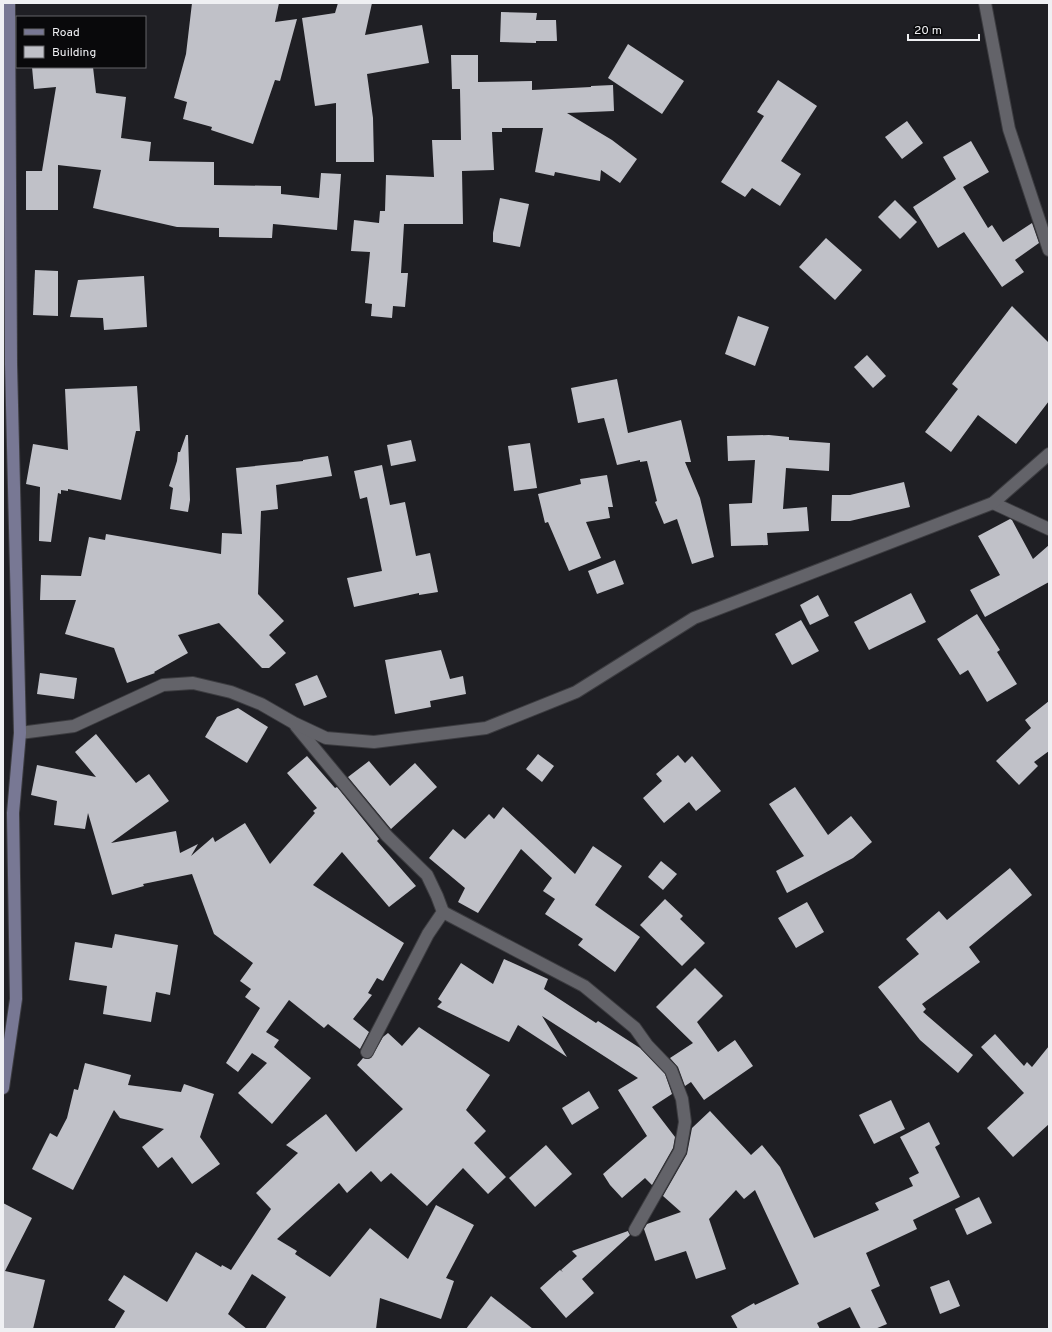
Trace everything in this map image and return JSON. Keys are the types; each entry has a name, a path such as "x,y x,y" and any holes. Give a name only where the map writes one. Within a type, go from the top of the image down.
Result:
{"main road":[{"path":"3,1088 16,999 13,813 20,733 7,363 9,3"}],"street":[{"path":"985,3 1009,129 1049,250"},
{"path":"20,733 74,726 163,685 193,683 231,692 261,704 294,723 326,738 374,742 486,728 576,692 694,618 993,503 1049,454"},
{"path":"993,503 1049,529"},
{"path":"294,723 387,836 427,875 443,912 584,986 636,1028 647,1045 671,1070 682,1099 685,1122 680,1151 635,1230"},
{"path":"367,1052 428,934 443,912"}],"building":[{"path":"192,3 279,3 275,22 297,19 280,81 275,80 253,144 211,130 212,127 183,119 187,102 174,98 186,54"},
{"path":"338,3 372,3 365,35 422,25 429,63 367,74 373,118 374,162 336,162 336,103 315,106 302,18 335,13"},
{"path":"501,12 537,13 536,20 556,20 557,41 536,41 536,43 500,42"},
{"path":"628,44 684,81 662,114 608,78"},
{"path":"451,55 478,55 478,82 532,81 532,90 613,85 614,111 567,113 612,140 637,159 620,183 601,170 600,181 555,172 554,176 535,172 543,128 502,128 502,132 492,132 494,170 462,171 463,224 404,224 401,273 408,273 405,307 393,306 392,318 371,316 372,304 365,303 370,252 351,251 354,220 379,223 380,211 385,211 386,175 434,177 432,140 461,140 460,89 452,89"},
{"path":"32,68 93,68 96,93 126,97 121,138 151,142 149,161 214,162 214,185 281,186 281,194 319,198 321,173 341,174 337,230 273,224 272,238 219,237 219,228 177,227 93,208 101,170 58,165 58,210 26,210 26,171 42,171 56,87 34,89"},
{"path":"778,80 817,106 781,161 801,174 780,206 752,188 745,197 721,182 764,116 757,112"},
{"path":"907,121 923,143 902,159 885,137"},
{"path":"971,141 989,172 963,187 988,228 992,225 1003,242 1032,223 1039,243 1015,260 1024,272 1002,287 964,232 938,248 913,207 956,179 943,157"},
{"path":"500,198 529,204 520,247 493,242 493,233"},
{"path":"895,200 917,222 900,239 878,217"},
{"path":"826,238 862,270 835,300 799,267"},
{"path":"35,270 58,271 58,316 33,315"},
{"path":"144,276 147,327 104,330 103,318 70,317 78,280"},
{"path":"1012,306 1049,343 1049,401 1016,444 978,415 951,452 925,432 958,389 952,384"},
{"path":"738,316 769,327 755,366 725,354"},
{"path":"867,355 886,376 873,388 854,367"},
{"path":"617,379 628,433 681,420 691,462 685,462 700,498 714,557 692,564 677,519 664,524 655,502 657,501 647,461 640,462 640,460 617,465 604,418 578,423 571,388"},
{"path":"137,386 140,431 136,431 121,500 68,489 68,491 61,490 61,494 58,493 51,542 39,541 40,487 26,484 33,444 68,450 65,389"},
{"path":"186,435 188,435 190,500 188,512 170,509 173,488 169,486 177,461 178,452 180,452"},
{"path":"769,435 789,437 789,440 830,443 829,471 786,468 783,509 807,507 809,531 767,533 768,545 731,546 729,504 752,503 755,460 728,461 727,436"},
{"path":"411,440 416,461 391,466 387,445"},
{"path":"530,443 537,488 514,491 508,446"},
{"path":"328,456 332,476 276,485 278,509 261,511 258,594 284,621 269,635 286,653 269,668 262,668 219,623 178,635 188,653 154,672 155,673 127,683 114,648 65,634 76,600 40,600 41,575 81,576 89,537 105,540 106,534 221,554 222,533 242,534 236,468 303,461"},
{"path":"382,465 390,505 405,502 416,556 430,553 438,592 419,595 419,593 354,607 347,578 382,571 367,497 360,499 354,471"},
{"path":"607,475 613,507 608,507 610,518 586,522 601,558 569,571 548,522 545,523 538,494 581,484 580,479"},
{"path":"904,482 910,507 850,521 831,521 832,495 850,495"},
{"path":"1010,519 1012,520 1033,559 1049,545 1049,582 985,617 970,590 1000,575 978,536"},
{"path":"615,560 624,584 597,594 588,571"},
{"path":"911,593 926,622 869,650 854,622"},
{"path":"818,595 829,616 810,625 800,605"},
{"path":"977,614 1000,650 997,652 1017,684 987,702 968,670 960,675 937,639"},
{"path":"801,620 819,651 792,665 775,634"},
{"path":"441,650 450,679 463,676 466,694 430,701 431,707 395,714 385,660"},
{"path":"40,673 77,678 74,699 37,694"},
{"path":"317,675 327,697 304,706 295,684"},
{"path":"1049,701 1049,751 1034,762 1038,766 1019,785 996,761 1031,728 1025,720"},
{"path":"238,708 268,727 247,763 205,737 217,717"},
{"path":"96,734 136,783 149,774 169,801 111,843 176,831 180,853 198,844 191,856 213,837 215,842 245,823 270,864 315,813 313,811 317,808 287,773 307,756 335,788 337,787 379,839 377,841 416,886 389,907 342,852 313,885 404,943 383,981 377,978 368,993 372,995 353,1019 369,1032 360,1049 328,1024 324,1028 289,1000 266,1032 279,1040 274,1047 311,1078 272,1124 238,1093 267,1063 252,1053 238,1072 226,1063 260,1008 245,997 251,989 240,981 253,963 214,934 192,874 143,884 144,886 112,895 88,813 85,829 54,825 57,801 31,795 37,765 96,777 75,752"},
{"path":"538,754 554,766 542,782 526,769"},
{"path":"678,755 685,763 692,756 721,791 696,811 689,802 664,823 643,798 662,781 656,774"},
{"path":"369,761 390,786 415,763 437,787 391,829 348,777"},
{"path":"795,787 828,835 851,816 872,842 853,858 787,893 776,871 804,856 769,804"},
{"path":"503,807 575,874 593,846 622,866 595,905 640,937 615,972 578,945 583,939 545,914 555,899 543,891 552,878 521,849 478,913 458,902 465,888 429,858 453,829 465,839 489,814 494,819"},
{"path":"661,861 677,874 663,890 648,877"},
{"path":"1010,868 1032,895 969,947 980,962 922,1004 926,1009 923,1012 973,1055 958,1073 920,1040 878,987 919,954 906,939 939,911 947,920"},
{"path":"665,899 683,916 680,919 705,943 682,966 640,925"},
{"path":"807,902 824,932 796,948 778,918"},
{"path":"115,934 178,945 170,995 156,992 151,1022 103,1014 107,986 69,980 75,942 112,948"},
{"path":"504,959 548,979 544,989 596,1023 598,1021 640,1048 665,1074 672,1094 652,1107 675,1137 673,1148 652,1185 645,1178 622,1198 610,1185 603,1174 647,1136 618,1090 638,1078 542,1016 567,1057 518,1025 509,1042 437,1007 442,1002 438,999 461,963 493,984"},
{"path":"695,968 723,996 697,1022 718,1052 735,1040 753,1066 704,1100 691,1082 685,1086 678,1067 670,1058 693,1043 656,1007"},
{"path":"419,1027 490,1075 466,1110 486,1131 474,1143 506,1177 488,1194 463,1168 427,1206 391,1173 381,1182 371,1171 347,1193 339,1183 277,1239 297,1251 295,1254 330,1277 370,1228 408,1259 436,1205 474,1225 446,1278 454,1281 441,1319 380,1298 376,1329 265,1329 286,1297 252,1274 228,1314 247,1329 114,1329 125,1311 108,1300 124,1275 167,1302 196,1252 221,1267 222,1265 231,1270 271,1209 256,1193 298,1153 286,1145 326,1114 356,1152 403,1109 357,1065 363,1058 371,1058 383,1037 388,1033 402,1046"},
{"path":"995,1034 1024,1066 1027,1062 1032,1067 1049,1046 1049,1124 1013,1157 987,1128 1024,1093 981,1047"},
{"path":"85,1063 131,1075 128,1085 181,1092 184,1084 214,1094 200,1137 220,1164 192,1184 172,1157 158,1168 142,1147 164,1129 120,1118 114,1110 73,1190 32,1169 50,1133 57,1137 67,1118 74,1089 78,1090"},
{"path":"589,1091 599,1108 572,1125 562,1108"},
{"path":"891,1100 905,1129 874,1144 859,1115"},
{"path":"710,1111 751,1155 762,1145 780,1167 814,1238 879,1210 875,1203 913,1186 909,1178 919,1173 900,1137 929,1122 940,1144 935,1147 960,1197 913,1220 917,1229 866,1253 880,1286 871,1290 887,1324 875,1329 861,1329 850,1307 817,1323 820,1329 738,1329 731,1316 754,1303 755,1305 799,1284 755,1190 744,1199 736,1190 709,1219 726,1269 696,1279 686,1251 655,1261 644,1229 647,1224 681,1212 663,1196 687,1154 692,1128"},
{"path":"546,1145 572,1174 535,1207 509,1178"},
{"path":"979,1197 992,1223 967,1235 955,1209"},
{"path":"3,1203 32,1218 5,1271 45,1280 33,1329 3,1329"},
{"path":"628,1231 630,1235 582,1279 594,1293 566,1318 540,1288 560,1270 563,1272 561,1270 577,1256 572,1251"},
{"path":"949,1280 960,1306 940,1314 930,1287"},
{"path":"491,1296 533,1329 466,1329"}]}
